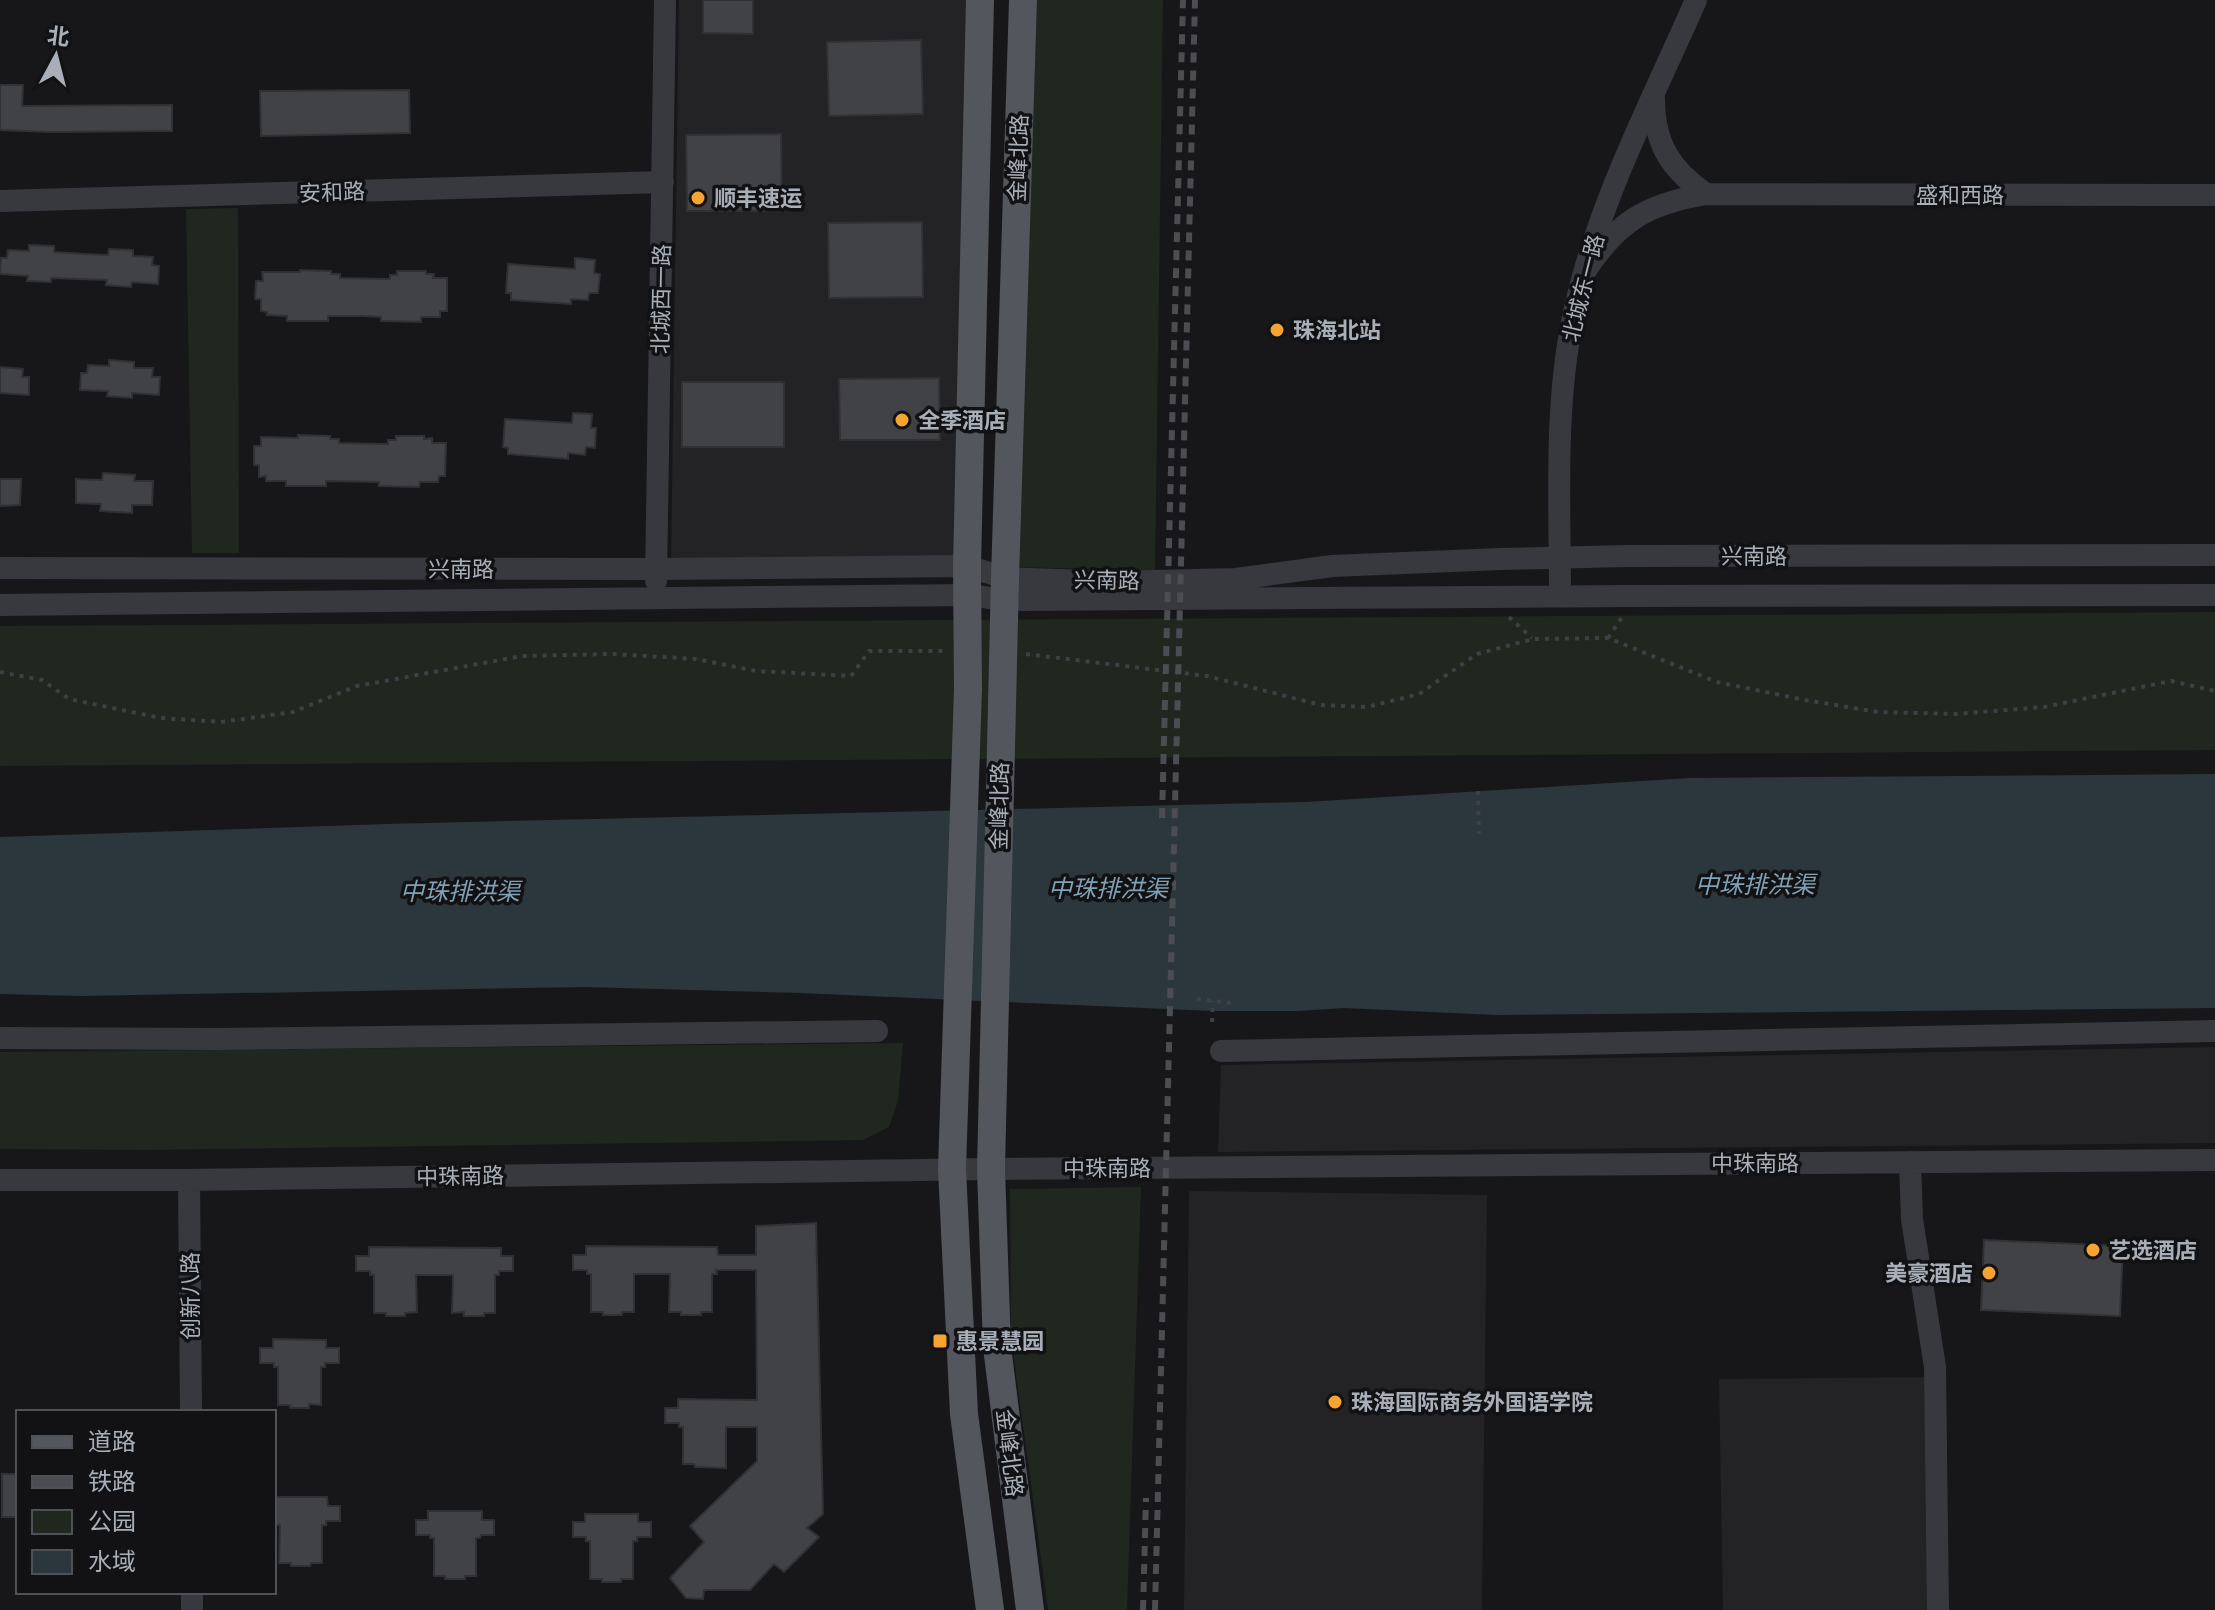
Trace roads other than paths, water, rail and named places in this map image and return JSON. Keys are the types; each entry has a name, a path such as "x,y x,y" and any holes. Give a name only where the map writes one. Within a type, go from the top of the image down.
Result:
{"main road":[{"name":"金峰北路","path":"980,0 967,566 968,689 952,1169 964,1414 990,1610"},
{"name":"金峰北路","path":"1023,0 991,1169 997,1347 1030,1610"}],"street":[{"name":"北城西一路","path":"656,598 665,0"},
{"name":"北城东一路","path":"1560,596 1560,410 1573,318 1584,273 1609,199 1696,0"},
{"path":"1654,96 1654,120 1660,142 1671,163 1687,181 1706,194"},
{"name":"安和路","path":"0,201 663,182"},
{"name":"盛和西路","path":"1584,273 1601,247 1622,226 1648,210 1676,199 1706,194 2215,195"},
{"name":"兴南路","path":"0,605 967,595 1006,589 1114,582 1236,579 1332,566 1560,558 2215,555"},
{"name":"兴南路","path":"0,568 967,566 1006,589 1560,596 2215,595"},
{"path":"0,1038 218,1039 877,1031"},
{"path":"1221,1051 2215,1031"},
{"name":"中珠南路","path":"0,1180 952,1169 2215,1160"},
{"path":"1910,1162 1912,1219 1935,1367 1938,1610"},
{"name":"创新八路","path":"189,1180 191,1410"}],"water":[{"name":"中珠排洪渠","path":"2215,774 2215,1008 1496,1015 1344,1008 1213,1011 585,987 80,996 0,994 0,837 386,824 1306,802 1690,778"}],"railway":[{"path":"1162,818 1183,0"},
{"path":"1155,1610 1195,0"},
{"path":"1143,1610 1146,1498"}],"place":[{"name":"顺丰速运","path":"698,198"},
{"name":"珠海北站","path":"1277,330"},
{"name":"全季酒店","path":"902,420"},
{"name":"艺选酒店","path":"2093,1250"},
{"name":"美豪酒店","path":"1989,1273"},
{"name":"惠景慧园","path":"940,1341"},
{"name":"珠海国际商务外国语学院","path":"1335,1402"}]}
